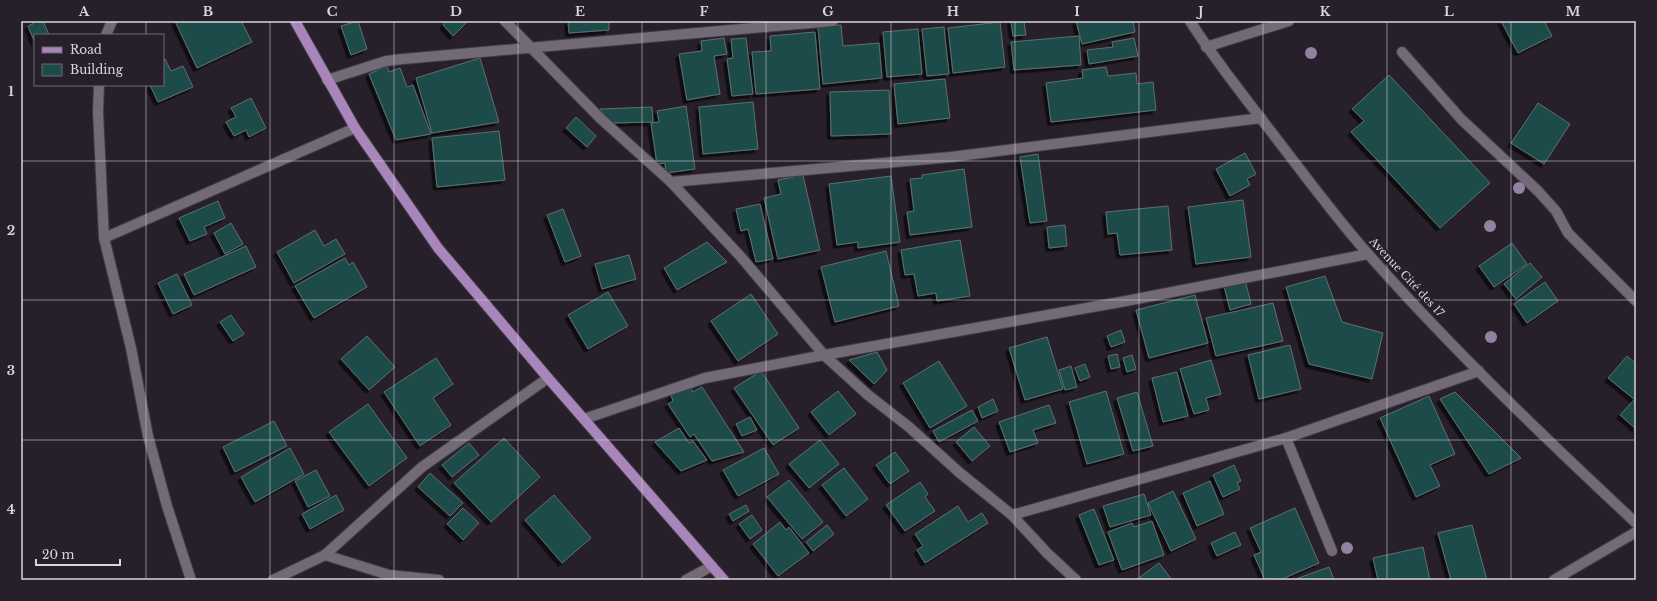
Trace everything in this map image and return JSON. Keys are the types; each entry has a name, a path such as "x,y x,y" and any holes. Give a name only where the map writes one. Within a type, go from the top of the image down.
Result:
{"main road":[{"path":"295,21 354,128 438,248 548,378 724,580"}],"street":[{"path":"106,34 112,21"},
{"path":"505,21 600,118 671,182 741,257 824,354 868,395 909,427 960,473 1012,515 1047,553 1076,580"},
{"path":"327,80 392,60 833,21"},
{"name":"Avenue Cité des 17","path":"1190,21 1206,46 1261,118 1368,254 1419,309 1552,444 1636,523"},
{"path":"1206,46 1289,21"},
{"path":"1402,52 1461,119 1538,191 1556,211 1568,232 1636,301"},
{"path":"99,86 98,112 104,238 131,348 148,436 167,506 191,580"},
{"path":"671,182 951,158 1261,118"},
{"path":"104,238 354,128"},
{"path":"584,419 705,378 824,354 1126,301 1368,254"},
{"path":"1012,515 1286,438 1479,370"},
{"path":"272,580 325,555 422,468 548,378"},
{"path":"1286,438 1332,551"},
{"path":"1554,580 1636,532"},
{"path":"325,555 389,575 439,580"},
{"path":"686,580 712,566"}],"building":[{"path":"31,21 43,21 49,34 34,34 34,41 28,26 33,24"},
{"path":"175,21 241,21 252,42 197,68"},
{"path":"358,21 367,49 351,55 341,26"},
{"path":"446,21 468,21 453,36 443,25"},
{"path":"568,21 609,21 609,30 569,33"},
{"path":"1011,21 1024,21 1026,35 1013,36"},
{"path":"1076,21 1133,21 1135,32 1082,44"},
{"path":"1501,21 1544,21 1552,36 1518,53"},
{"path":"1000,22 1005,67 953,73 948,28"},
{"path":"841,25 843,46 879,43 882,78 823,84 818,27"},
{"path":"944,27 949,74 927,76 922,29"},
{"path":"918,29 922,74 887,77 883,32"},
{"path":"815,32 820,89 756,94 752,52 771,51 770,36"},
{"path":"1079,36 1081,65 1014,70 1011,42"},
{"path":"724,38 727,54 714,56 720,94 687,100 679,54 702,51 701,41"},
{"path":"746,38 753,94 732,96 727,59 733,58 731,39"},
{"path":"1134,38 1138,56 1089,64 1087,50 1113,47 1112,42"},
{"path":"480,58 499,122 432,133 416,78"},
{"path":"164,60 171,71 183,66 193,87 158,102 150,86 164,86"},
{"path":"387,66 389,72 400,68 407,87 413,85 431,134 396,140 369,74"},
{"path":"1106,67 1108,76 1136,73 1137,84 1153,82 1156,110 1051,122 1046,83 1083,78 1082,70"},
{"path":"1389,75 1490,183 1440,228 1351,132 1364,121 1352,109"},
{"path":"945,79 950,118 898,124 894,84"},
{"path":"889,90 891,134 831,136 830,92"},
{"path":"251,98 266,128 249,137 246,130 234,136 226,122 236,117 231,108"},
{"path":"753,102 758,149 703,154 699,107"},
{"path":"1538,103 1570,124 1544,164 1511,143"},
{"path":"686,106 695,169 666,173 665,163 657,164 651,123 659,122 657,111"},
{"path":"652,107 653,122 611,123 600,109"},
{"path":"576,117 596,136 587,147 566,128"},
{"path":"499,131 505,180 437,187 432,138"},
{"path":"1245,153 1256,174 1247,179 1250,185 1230,196 1216,169"},
{"path":"1038,154 1047,221 1030,223 1020,157"},
{"path":"964,169 972,227 910,235 907,212 914,211 910,179 922,178 922,175"},
{"path":"803,175 820,250 778,259 764,198 781,194 778,180"},
{"path":"891,176 900,242 858,248 858,242 837,245 829,184"},
{"path":"1243,200 1251,257 1196,264 1188,207"},
{"path":"218,201 225,218 204,227 207,234 190,241 179,218"},
{"path":"760,204 773,259 756,262 748,229 741,231 736,209"},
{"path":"1168,206 1172,250 1120,255 1117,233 1108,234 1106,212"},
{"path":"563,209 581,256 565,262 547,215"},
{"path":"231,223 243,244 225,254 214,233"},
{"path":"1065,225 1067,246 1049,248 1047,227"},
{"path":"315,230 324,246 336,239 345,254 294,283 277,252"},
{"path":"960,240 970,296 937,301 936,293 918,296 914,274 905,275 901,250"},
{"path":"707,242 727,262 677,290 664,268"},
{"path":"1512,243 1527,264 1494,287 1479,266"},
{"path":"246,246 256,267 194,295 184,274"},
{"path":"886,251 899,306 835,322 821,267"},
{"path":"629,255 636,279 602,289 595,264"},
{"path":"345,258 349,265 353,262 367,287 314,318 295,286"},
{"path":"1530,263 1542,277 1516,299 1504,284"},
{"path":"177,274 192,305 173,314 158,283"},
{"path":"1325,276 1342,322 1383,333 1372,379 1309,364 1286,287"},
{"path":"1245,280 1251,304 1230,310 1224,286"},
{"path":"1545,282 1558,301 1527,323 1514,304"},
{"path":"608,292 628,326 588,349 568,315"},
{"path":"751,294 778,334 738,361 711,321"},
{"path":"1195,295 1208,343 1149,358 1136,310"},
{"path":"1273,303 1283,341 1216,356 1206,318"},
{"path":"231,315 244,334 233,341 220,322"},
{"path":"1121,330 1125,342 1111,347 1107,336"},
{"path":"367,336 395,367 369,390 341,359"},
{"path":"1047,337 1063,389 1025,400 1009,348"},
{"path":"1290,345 1301,389 1259,399 1248,355"},
{"path":"877,352 887,370 874,384 849,360"},
{"path":"1117,354 1120,367 1111,369 1108,356"},
{"path":"1132,355 1136,369 1127,372 1123,358"},
{"path":"1627,356 1636,364 1635,400 1608,378"},
{"path":"436,358 453,384 433,398 451,425 420,446 384,392"},
{"path":"1211,360 1221,394 1206,398 1209,410 1194,414 1180,369"},
{"path":"939,361 967,406 930,428 903,383"},
{"path":"1085,364 1090,377 1080,381 1075,368"},
{"path":"1071,366 1077,387 1065,390 1059,370"},
{"path":"761,371 799,428 773,445 734,388"},
{"path":"1177,372 1188,416 1163,422 1152,378"},
{"path":"690,387 693,392 702,387 744,452 712,461 694,434 690,437 668,404 673,401 671,395"},
{"path":"838,391 856,414 829,435 811,412"},
{"path":"1106,391 1124,454 1087,464 1069,402"},
{"path":"1137,392 1153,446 1133,451 1117,398"},
{"path":"1455,392 1521,458 1489,474 1440,399"},
{"path":"1429,396 1455,454 1430,465 1440,486 1416,497 1380,418"},
{"path":"993,399 998,411 982,418 978,407"},
{"path":"1634,400 1636,402 1636,429 1620,415"},
{"path":"368,404 407,458 369,486 329,432"},
{"path":"1049,405 1056,423 1033,430 1038,443 1010,452 999,422"},
{"path":"972,410 978,421 939,442 933,431"},
{"path":"750,417 757,430 742,436 736,424"},
{"path":"274,421 287,446 235,472 223,447"},
{"path":"974,427 990,446 972,461 956,442"},
{"path":"679,428 689,443 693,441 707,460 681,471 655,442"},
{"path":"504,438 540,477 491,522 454,483"},
{"path":"820,440 839,464 809,488 789,464"},
{"path":"469,443 479,455 452,477 442,465"},
{"path":"290,448 304,474 255,502 241,477"},
{"path":"764,448 779,474 738,496 723,470"},
{"path":"895,452 909,471 890,484 876,465"},
{"path":"1234,465 1241,481 1237,483 1240,489 1223,497 1213,475"},
{"path":"844,468 868,499 846,516 822,485"},
{"path":"316,470 330,496 308,507 295,481"},
{"path":"430,473 463,503 450,516 418,487"},
{"path":"789,480 823,522 802,539 767,497"},
{"path":"1210,481 1224,514 1197,526 1183,493"},
{"path":"920,482 928,494 925,497 935,511 905,531 886,505"},
{"path":"1173,491 1196,539 1171,551 1148,503"},
{"path":"1144,494 1151,515 1110,527 1103,506"},
{"path":"336,495 344,510 310,529 302,514"},
{"path":"554,495 591,538 562,563 525,520"},
{"path":"746,505 749,511 733,521 729,514"},
{"path":"958,506 968,522 982,513 988,523 925,563 917,550 923,546 915,534"},
{"path":"463,508 479,523 463,540 447,524"},
{"path":"1295,508 1319,563 1280,580 1265,580 1254,555 1261,552 1250,528"},
{"path":"1094,509 1114,560 1099,565 1079,515"},
{"path":"752,515 762,530 750,539 739,524"},
{"path":"1152,521 1164,555 1122,570 1108,532 1132,523 1134,527"},
{"path":"780,522 786,530 789,527 809,553 778,576 753,544"},
{"path":"827,525 834,534 813,551 806,542"},
{"path":"1472,525 1487,580 1451,580 1438,533"},
{"path":"1235,532 1241,545 1217,556 1211,543"},
{"path":"1423,547 1430,580 1378,580 1373,558"},
{"path":"1159,563 1172,580 1136,580"},
{"path":"1329,567 1334,580 1293,580"}]}
